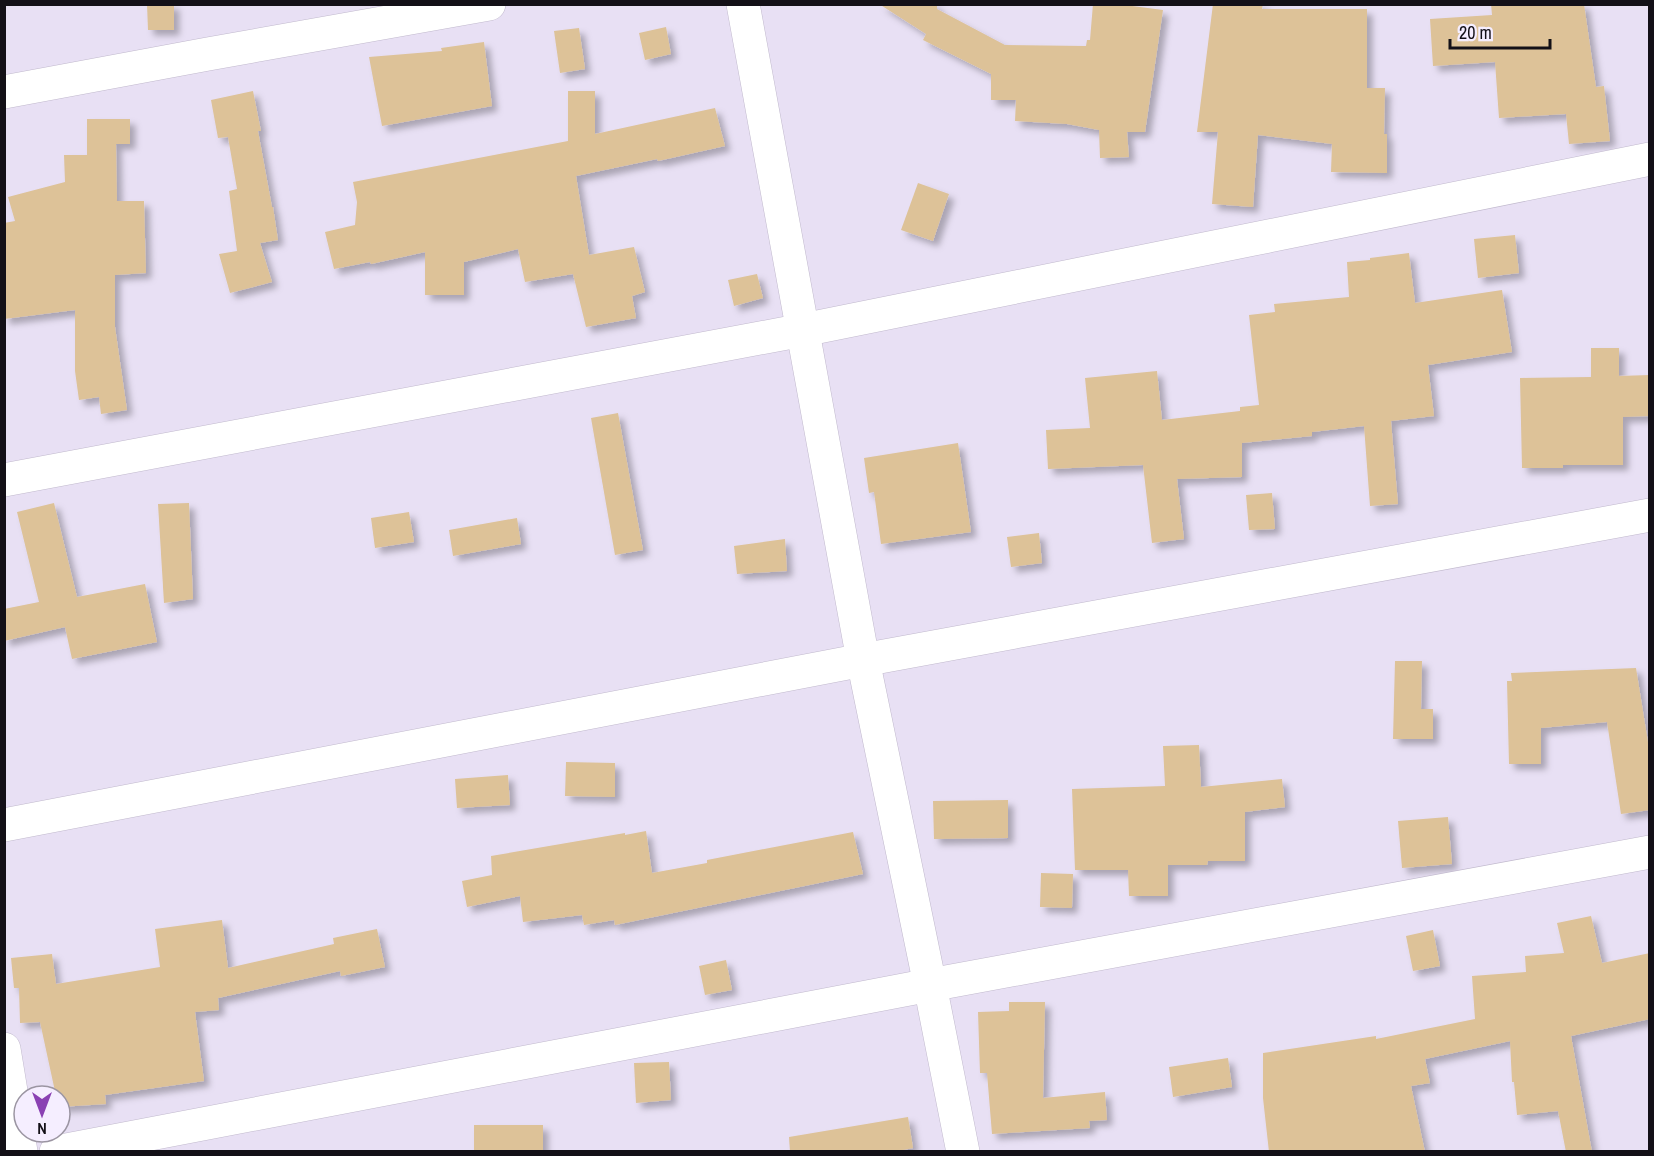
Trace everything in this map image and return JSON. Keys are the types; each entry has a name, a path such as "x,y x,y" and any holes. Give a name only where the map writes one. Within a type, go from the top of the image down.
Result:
{"street":[{"path":"4,92 489,4"},
{"path":"743,4 863,660 963,1152"},
{"path":"4,480 803,330 1650,159"},
{"path":"4,825 863,660 1650,515"},
{"path":"56,1152 930,985 1650,852"},
{"path":"4,1049 21,1152"}],"building":[{"path":"147,4 174,4 174,30 148,30"},
{"path":"879,4 937,4 937,9 1005,45 1086,46 1087,40 1090,40 1093,4 1117,4 1163,10 1145,132 1127,132 1129,157 1100,158 1099,130 1067,124 1015,121 1016,100 991,100 991,74 923,40 926,34"},
{"path":"1213,4 1263,4 1262,9 1367,9 1367,88 1385,88 1384,134 1387,134 1387,173 1331,172 1332,144 1258,135 1253,207 1212,204 1218,132 1197,132"},
{"path":"1491,4 1584,4 1596,87 1604,86 1610,141 1569,144 1566,114 1499,118 1495,62 1433,66 1430,19 1492,15"},
{"path":"666,27 671,54 645,60 639,33"},
{"path":"579,28 585,69 560,73 554,31"},
{"path":"484,42 492,106 382,126 369,57 442,51 441,48"},
{"path":"253,91 278,240 260,243 272,282 230,293 219,254 237,251 229,191 237,189 228,137 218,138 211,100"},
{"path":"568,91 595,91 595,134 715,108 725,146 576,176 589,255 634,247 645,292 632,296 636,318 586,327 573,274 525,282 518,249 464,262 464,295 425,295 425,252 371,264 370,262 334,269 325,232 355,225 357,202 353,182 568,141"},
{"path":"87,119 130,119 130,144 116,144 117,201 144,201 146,273 115,275 115,327 127,410 101,414 99,397 79,400 75,371 75,310 4,319 4,223 15,221 8,197 65,182 64,155 87,155"},
{"path":"918,183 949,194 933,241 901,230"},
{"path":"1515,235 1519,273 1478,278 1474,239"},
{"path":"1409,253 1415,303 1502,290 1512,352 1428,365 1434,416 1391,421 1398,504 1370,506 1364,426 1312,432 1312,436 1242,443 1242,477 1177,479 1184,539 1152,543 1143,465 1048,469 1046,430 1090,428 1085,378 1157,371 1162,420 1240,411 1240,407 1259,405 1249,315 1275,312 1274,304 1349,297 1347,262"},
{"path":"757,274 763,298 734,306 728,280"},
{"path":"1591,348 1619,348 1619,376 1650,375 1650,416 1623,417 1623,465 1522,468 1520,378 1591,377"},
{"path":"618,413 643,550 615,555 591,418"},
{"path":"958,443 971,532 881,544 874,492 869,493 864,458"},
{"path":"1272,493 1275,529 1249,530 1246,495"},
{"path":"54,503 77,597 145,584 157,642 72,659 65,627 4,641 4,609 39,602 17,512"},
{"path":"189,503 193,599 164,603 158,504"},
{"path":"409,512 414,542 375,548 371,518"},
{"path":"517,518 521,544 453,556 449,530"},
{"path":"1039,533 1042,563 1011,567 1007,537"},
{"path":"785,539 787,571 737,574 734,546"},
{"path":"1395,661 1422,661 1421,709 1433,709 1433,739 1393,739"},
{"path":"1636,668 1650,755 1650,810 1621,814 1607,722 1541,728 1541,764 1509,764 1507,681 1512,681 1511,673"},
{"path":"1199,745 1201,787 1282,779 1285,807 1245,812 1245,861 1208,861 1207,865 1168,865 1168,896 1129,896 1128,870 1075,870 1072,789 1165,786 1163,746"},
{"path":"566,762 615,763 615,797 565,796"},
{"path":"508,775 510,805 457,808 455,779"},
{"path":"1008,800 1008,838 934,839 933,801"},
{"path":"1448,817 1452,864 1402,868 1398,821"},
{"path":"646,831 652,873 853,832 863,874 615,925 614,920 584,925 582,915 523,922 520,896 467,907 462,881 492,875 491,856"},
{"path":"1041,873 1073,874 1072,908 1040,907"},
{"path":"1591,916 1602,963 1650,953 1650,1019 1571,1036 1592,1152 1566,1152 1558,1111 1517,1115 1514,1082 1512,1082 1510,1041 1425,1059 1430,1083 1411,1086 1425,1152 1269,1152 1263,1098 1263,1053 1376,1036 1376,1039 1475,1019 1472,976 1526,972 1525,956 1564,953 1557,923"},
{"path":"222,920 228,968 334,944 333,938 377,929 385,967 341,976 340,971 218,998 219,1010 195,1012 204,1081 105,1095 106,1104 72,1106 72,1084 53,1084 40,1022 20,1023 19,988 14,988 11,958 52,954 56,984 160,967 155,929"},
{"path":"1433,930 1440,966 1413,971 1406,936"},
{"path":"726,960 732,990 705,995 699,966"},
{"path":"1009,1002 1045,1002 1043,1098 1105,1092 1107,1120 1089,1121 1090,1128 992,1134 987,1073 980,1073 978,1012 1009,1011"},
{"path":"1228,1058 1232,1087 1173,1097 1169,1067"},
{"path":"669,1062 671,1100 636,1103 634,1063"},
{"path":"908,1117 913,1148 893,1152 790,1152 789,1137"},
{"path":"474,1125 543,1125 543,1152 474,1152"}]}
